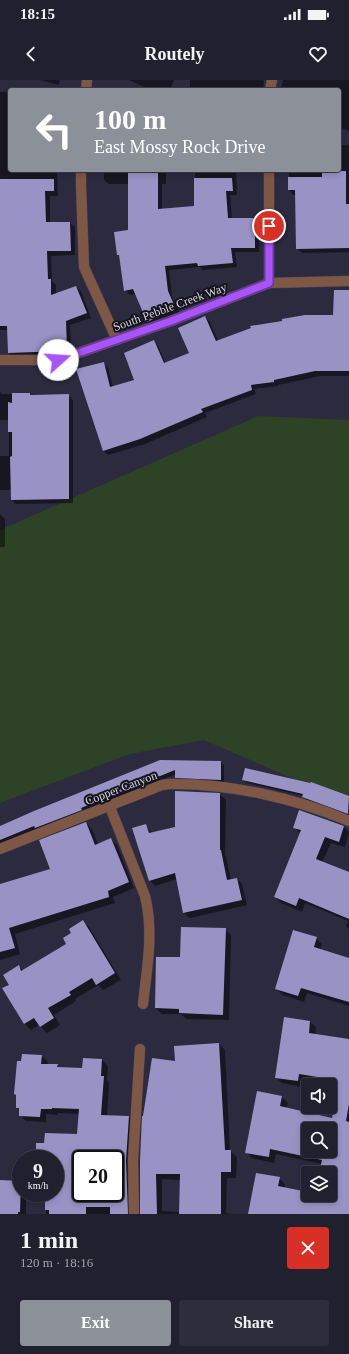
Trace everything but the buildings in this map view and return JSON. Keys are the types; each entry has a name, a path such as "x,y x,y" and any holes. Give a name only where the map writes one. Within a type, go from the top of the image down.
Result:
{"lane":[{"path":"81,172 84,267 117,340"},
{"path":"269,172 269,283"},
{"name":"South Pebble Creek Way","path":"0,360 58,360 171,321 269,283 349,282"},
{"name":"Copper Canyon","path":"0,850 162,785 176,784 221,786 297,802 349,821"},
{"path":"110,807 148,907 149,940 143,1004"},
{"path":"134,1214 133,1152 140,1049"}],"green space":[{"path":"258,416 349,420 349,803 204,740 130,754 0,803 0,530"}],"route":[{"path":"58,360 171,321 269,283 269,226"}]}
